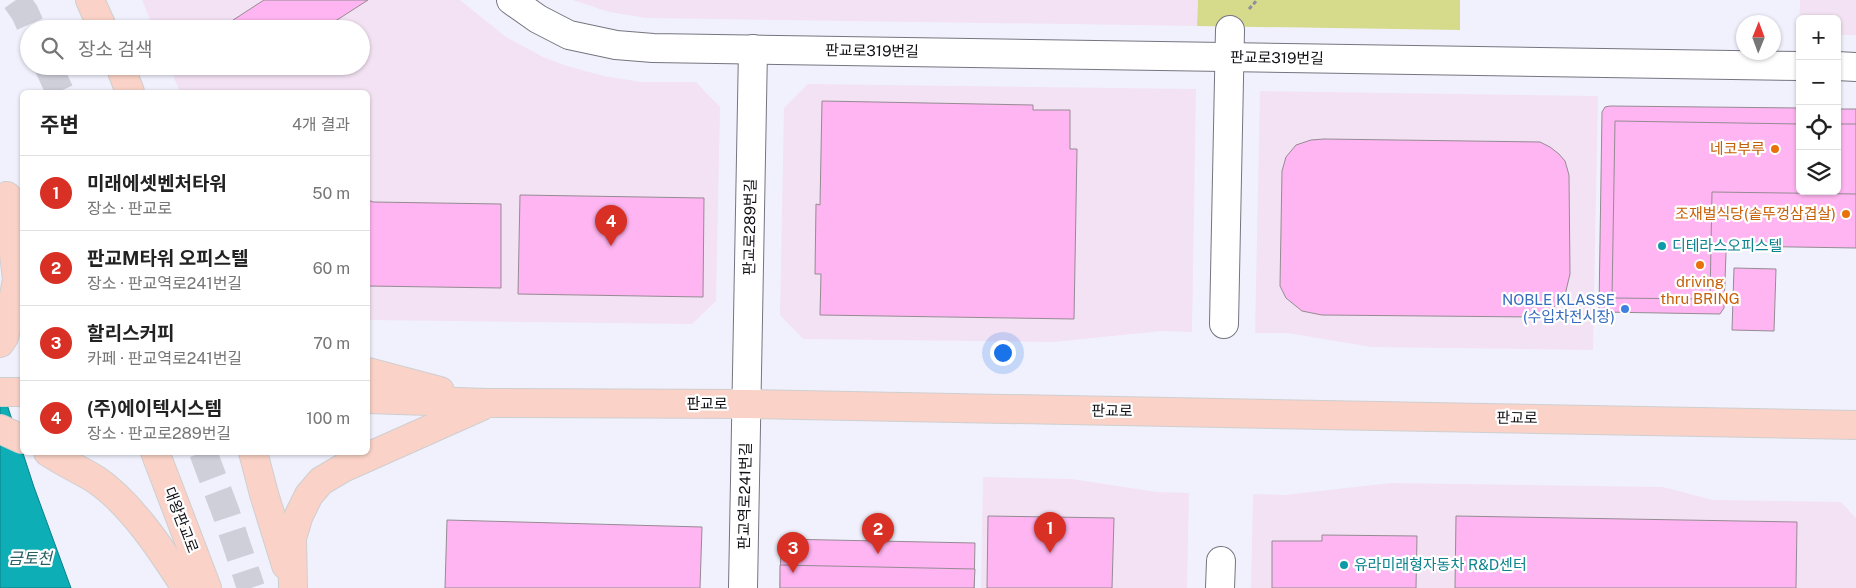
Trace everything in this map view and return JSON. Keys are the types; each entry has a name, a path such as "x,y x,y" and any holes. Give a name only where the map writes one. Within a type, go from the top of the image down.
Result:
{"main road":[{"path":"90,0 99,20"},
{"path":"123,75 129,90"},
{"path":"10,195 20,218"},
{"path":"2,340 14,301 17,279 10,195"},
{"path":"370,373 488,403"},
{"path":"0,392 20,392"},
{"name":"판교로","path":"370,399 488,403 746,404 1856,425"},
{"path":"293,588 292,538 299,515 309,495 321,482 343,468 488,403"},
{"path":"0,429 20,438"},
{"path":"53,455 95,479 114,495 158,544 186,588"},
{"name":"대왕판교로","path":"155,455 207,588"},
{"path":"253,455 293,588"}],"street":[{"name":"판교로319번길","path":"511,0 538,19 569,35 616,45 653,48 1796,66"},
{"path":"1224,324 1230,30"},
{"name":"판교로289번길","path":"746,404 753,49"},
{"path":"1841,66 1856,67"},
{"name":"판교역로241번길","path":"743,588 746,404"},
{"path":"1220,588 1221,561"}],"shaded area":[{"path":"142,0 460,0 506,37 543,57 567,66 604,76 641,82 696,82 720,107 716,301 692,324 370,320 370,90 179,90 173,75 370,75 370,20 150,20"},
{"path":"573,0 1198,0 1197,26 646,18 609,12"},
{"path":"1800,0 1856,0 1856,35 1841,35 1841,15 1800,15"},
{"path":"808,84 1196,89 1192,332 1162,331 1053,342 803,339 780,315 784,108"},
{"path":"1260,91 1598,96 1593,350 1371,347 1287,333 1255,333"},
{"path":"983,477 1072,479 1157,492 1189,493 1187,588 981,588"},
{"path":"1391,483 1663,487 1713,500 1841,502 1856,518 1856,588 1251,588 1253,494 1284,495"}],"green space":[{"path":"1198,0 1460,0 1460,30 1197,26"}],"water":[{"name":"금토천","path":"0,383 20,444 20,455 24,455 71,588 0,588"}],"building":[{"path":"264,0 368,0 337,20 233,20"},
{"path":"822,101 1033,105 1033,110 1070,110 1070,149 1077,149 1074,319 820,315 821,274 815,274 816,204 820,205"},
{"name":"디테라스오피스텔","path":"1605,107 1796,108 1796,195 1841,195 1841,109 1856,109 1856,248 1733,246 1726,253 1724,308 1720,314 1602,312 1599,308 1602,112"},
{"name":"디테라스오피스텔","path":"1615,121 1796,124 1796,193 1712,192 1710,299 1612,298"},
{"name":"디테라스오피스텔","path":"1841,124 1856,124 1856,194 1841,194"},
{"path":"1311,140 1540,142 1550,147 1565,161 1569,175 1570,274 1564,299 1544,315 1533,317 1322,315 1302,311 1286,298 1280,286 1282,171 1286,157 1296,145"},
{"path":"520,195 704,198 703,297 518,294"},
{"path":"370,201 501,204 501,288 370,286"},
{"path":"1734,268 1776,269 1774,331 1732,330"},
{"path":"988,516 1114,518 1112,588 987,588"},
{"path":"1456,516 1797,522 1796,588 1455,588"},
{"path":"447,520 702,527 700,588 445,588"},
{"name":"유라미래형자동차 R&D센터","path":"1322,535 1417,536 1416,588 1272,588 1272,541 1322,541"},
{"path":"781,539 975,543 974,588 780,588"},
{"path":"780,565 975,569 974,588 780,588"}],"tunnel":[{"path":"16,0 28,20"},
{"path":"52,75 59,90"},
{"path":"204,455 251,588"}],"place":[{"name":"네코부루","path":"1775,149"},
{"name":"조재벌식당(솥뚜껑삼겹살)","path":"1846,214"},
{"name":"(주)에이텍시스템","path":"611,246"},
{"name":"디테라스오피스텔","path":"1662,246"},
{"name":"driving thru BRING","path":"1700,265"},
{"name":"NOBLE KLASSE (수입차전시장)","path":"1625,309"},
{"name":"미래에셋벤처타워","path":"1050,553"},
{"name":"판교M타워 오피스텔","path":"878,554"},
{"name":"유라미래형자동차 R&D센터","path":"1344,565"},
{"name":"할리스커피","path":"793,573"}]}
